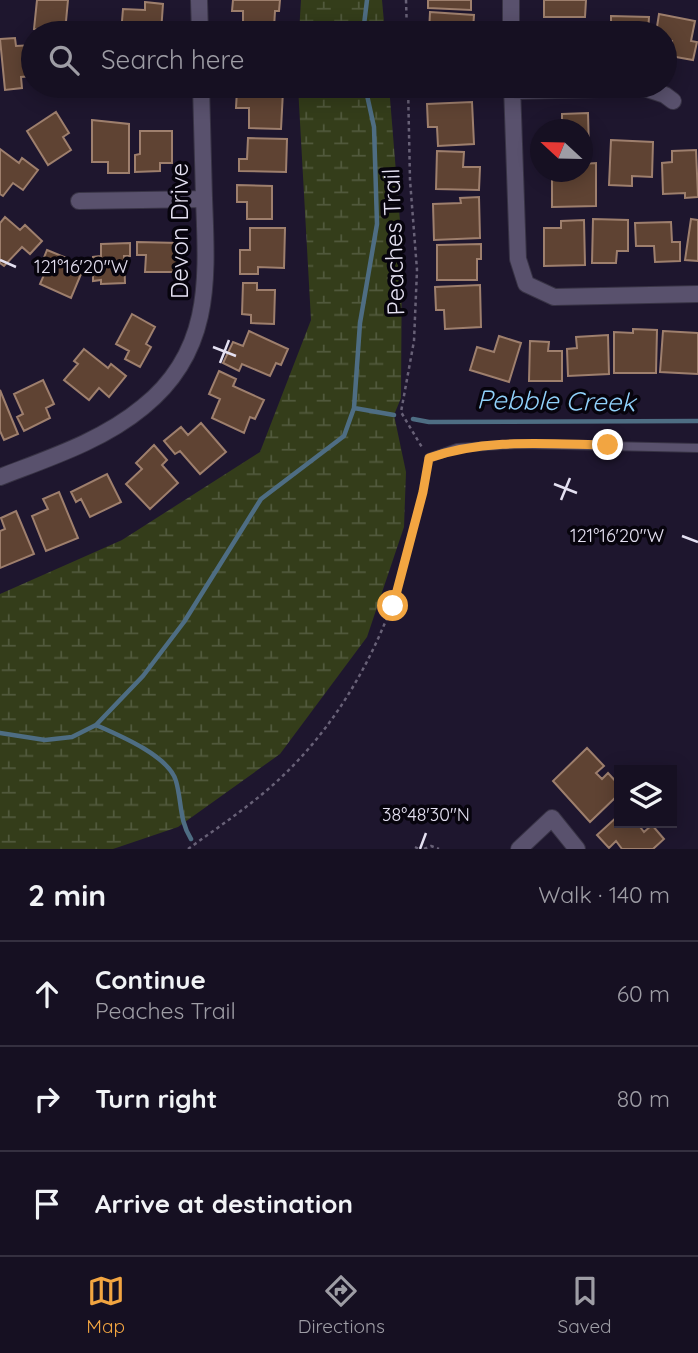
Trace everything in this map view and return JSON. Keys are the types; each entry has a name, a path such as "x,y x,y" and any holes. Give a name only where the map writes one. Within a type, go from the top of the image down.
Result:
{"street":[{"path":"199,0 200,21"},
{"path":"510,0 511,21"},
{"name":"Devon Drive","path":"0,477 106,432 144,407 177,371 195,334 206,296 201,98"},
{"path":"512,98 518,258 526,284 554,297 698,294"},
{"path":"667,98 673,101"},
{"path":"79,201 204,199"},
{"path":"519,849 552,818 577,849"}],"lane":[{"path":"429,458 457,448 518,444 698,448"}],"path":[{"path":"406,0 407,21"},
{"name":"Peaches Trail","path":"408,98 410,180 417,270 414,341 401,412 429,458"},
{"path":"188,849 283,776 325,728 358,680 393,606 423,492 429,458"},
{"path":"424,849 431,846 439,849"}],"green space":[{"path":"301,0 382,0 384,21 300,21"},
{"path":"299,98 390,98 402,246 401,398 394,415 406,472 404,527 367,637 280,754 178,827 113,849 0,849 0,594 122,540 260,452 311,320"}],"building":[{"path":"37,0 68,0 66,21 35,21"},
{"path":"233,0 280,0 274,21 243,21 243,11 232,11"},
{"path":"428,0 471,0 471,10 428,8"},
{"path":"544,0 586,0 585,17 544,17"},
{"path":"145,2 163,4 162,21 122,21 123,9 145,10"},
{"path":"430,12 474,15 474,21 430,21"},
{"path":"659,14 695,21 691,41 697,42 693,60 677,57 677,21 658,21"},
{"path":"611,16 649,17 649,21 611,21"},
{"path":"15,38 16,46 21,46 21,88 5,90 0,39"},
{"path":"237,98 283,98 281,129 249,128 249,108 236,108"},
{"path":"472,102 474,144 438,146 437,127 428,127 427,104"},
{"path":"56,112 69,133 63,137 71,150 48,165 27,131"},
{"path":"588,113 588,119 562,119 562,114"},
{"path":"92,120 129,124 129,173 108,173 108,162 92,162"},
{"path":"140,131 172,131 172,163 160,163 160,171 135,172 135,155 140,154"},
{"path":"248,138 287,139 286,172 239,171 239,159 247,159"},
{"path":"611,140 653,142 652,177 632,176 632,186 609,185"},
{"path":"0,149 19,163 22,158 38,170 23,190 13,183 3,196 0,194"},
{"path":"696,150 698,197 685,198 685,193 663,194 662,163 672,162 672,151"},
{"path":"437,151 464,152 463,167 480,167 479,190 436,189"},
{"path":"593,163 596,163 596,206 552,207 552,182 593,182"},
{"path":"237,185 272,186 272,219 247,219 247,202 237,202"},
{"path":"479,197 480,238 434,240 433,204 461,203 460,198"},
{"path":"5,217 20,230 25,225 42,241 30,254 22,247 4,266 0,263 0,223"},
{"path":"593,219 628,220 628,251 617,251 616,263 592,263"},
{"path":"691,219 698,220 698,261 685,260"},
{"path":"584,220 585,265 544,266 544,228 561,228 561,221"},
{"path":"671,222 672,242 680,242 680,261 655,262 654,246 636,246 635,223"},
{"path":"250,228 285,228 284,268 258,267 258,274 240,274 240,250 250,250"},
{"path":"137,242 179,243 179,272 145,272 146,255 137,255"},
{"path":"130,243 130,256 124,256 125,283 101,284 101,280 93,281 93,257 101,256 101,244"},
{"path":"481,244 481,259 477,259 477,280 437,280 437,245"},
{"path":"47,250 69,259 65,268 81,274 71,298 40,284 47,268 41,265"},
{"path":"243,283 257,283 257,290 275,290 274,324 251,323 251,315 242,314"},
{"path":"480,285 481,327 445,329 444,310 436,310 435,287"},
{"path":"132,314 155,327 146,344 151,347 140,367 125,359 129,351 116,344"},
{"path":"633,329 657,330 656,373 614,373 614,332 633,333"},
{"path":"249,331 288,349 281,365 276,363 270,376 242,364 239,371 223,363 233,342 243,346"},
{"path":"663,331 698,333 698,374 660,372"},
{"path":"608,335 609,374 568,376 567,349 577,348 576,337"},
{"path":"499,336 521,343 509,382 470,370 477,347 494,352"},
{"path":"530,341 549,342 548,351 562,351 562,381 529,381"},
{"path":"84,349 108,368 111,364 126,376 109,397 99,388 89,400 64,380 78,364 74,361"},
{"path":"219,371 236,379 233,386 264,400 255,419 250,417 244,433 212,418 220,399 209,394"},
{"path":"43,380 54,404 46,408 50,418 24,431 17,417 23,414 14,394"},
{"path":"0,390 18,434 4,440 0,431"},
{"path":"201,423 226,452 200,474 180,451 175,454 164,441 181,427 188,435"},
{"path":"154,445 167,460 162,465 178,483 150,509 126,484 142,469 136,463"},
{"path":"107,474 121,502 90,517 81,499 76,502 71,492"},
{"path":"59,492 78,538 46,551 32,516 48,509 43,499"},
{"path":"16,511 34,554 0,568 0,531 5,529 1,518"},
{"path":"587,748 604,766 596,773 602,779 608,773 614,780 614,799 590,822 553,781"},
{"path":"614,820 614,828 641,828 644,832 649,828 655,828 664,839 653,849 622,849 616,841 609,848 597,835"}],"waterway":[{"path":"364,21 367,0"},
{"path":"0,733 45,740 72,737 96,725 143,676 184,622 261,499 344,436 354,408 360,323 377,224 374,127 368,98"},
{"name":"Pebble Creek","path":"354,408 394,415"},
{"name":"Pebble Creek","path":"413,419 429,422 698,421"},
{"path":"96,725 142,747 164,763 176,781 184,825 191,839"}],"route":[{"path":"393,606 423,492 429,458 457,448 518,444 608,445"}]}
